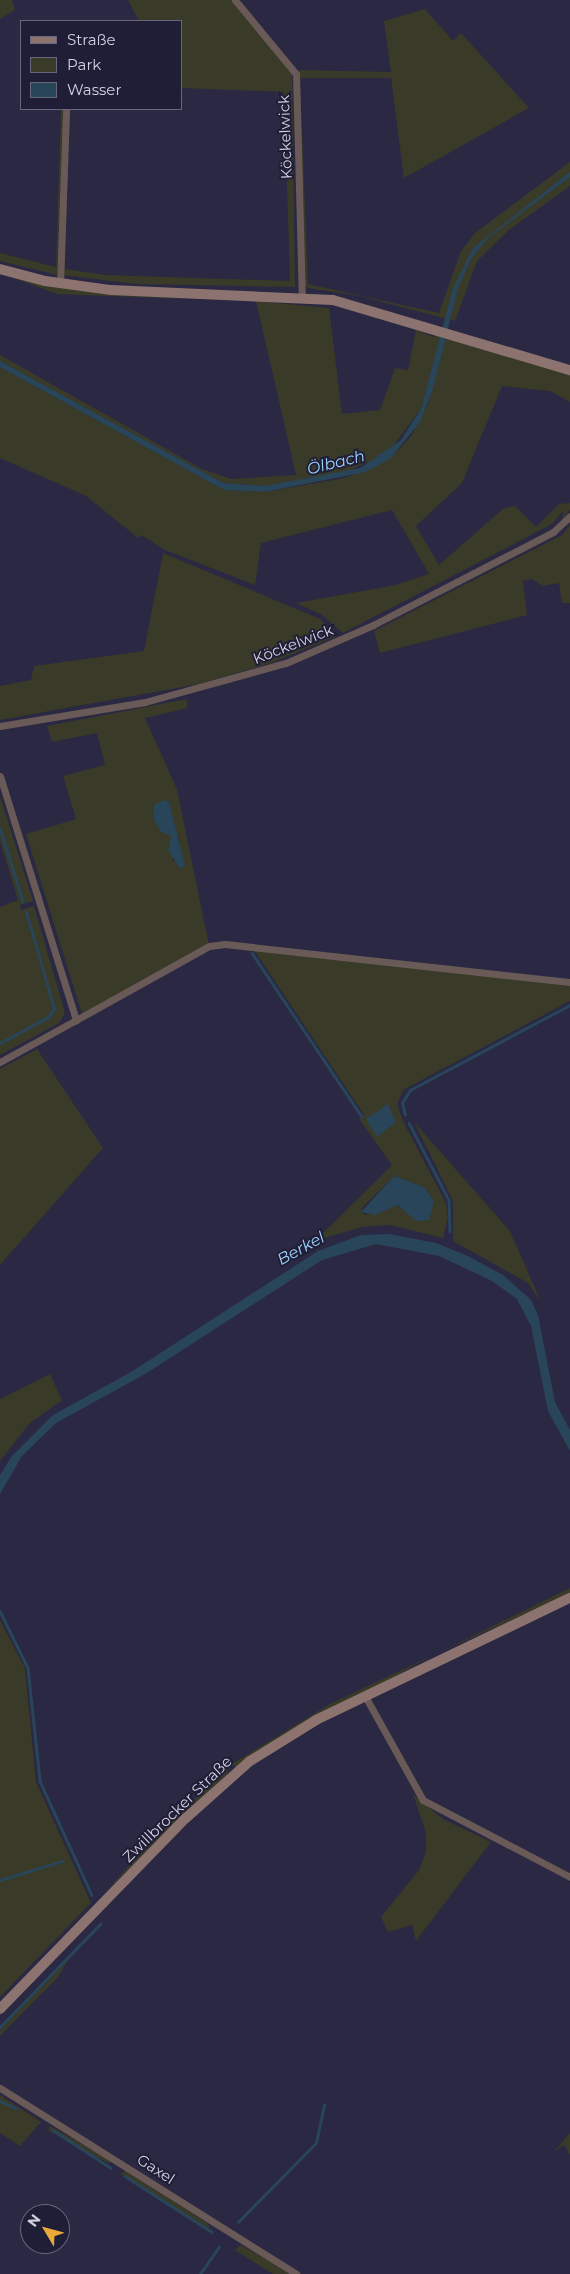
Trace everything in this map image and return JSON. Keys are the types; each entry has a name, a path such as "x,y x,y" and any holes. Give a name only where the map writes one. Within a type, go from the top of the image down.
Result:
{"main road":[{"path":"0,269 60,284 111,290 302,296 371,307 570,370"},
{"name":"Zwillbrocker Straße","path":"0,2009 226,1780 285,1738 365,1696 570,1598"}],"street":[{"name":"Köckelwick","path":"235,0 296,74 302,296"},
{"path":"60,284 66,110"},
{"name":"Köckelwick","path":"0,726 145,702 286,663 368,628 540,539 570,516"},
{"path":"0,776 76,1020"},
{"path":"0,1062 208,946 225,944 570,982"},
{"path":"365,1696 423,1800 570,1877"},
{"name":"Gaxel","path":"0,2088 297,2274"}],"green space":[{"path":"0,0 12,0 15,10 0,19"},
{"path":"128,0 231,0 292,72 295,287 135,284 63,275 69,117 65,269 106,275 290,281 284,92 182,88 182,20 138,20"},
{"path":"425,9 453,41 461,33 529,108 404,178 391,78 300,78 308,284 439,313 461,251 475,233 570,162 570,186 509,230 477,261 455,321 360,296 308,288 304,284 299,70 391,72 384,21"},
{"path":"61,110 64,110 57,275 0,261 0,253 56,267"},
{"path":"0,273 73,290 188,299 57,294"},
{"path":"256,301 329,308 342,414 380,410 395,368 408,370 416,330 434,337 436,331 442,333 421,409 387,454 345,472 264,486 223,483 0,361 0,355 202,469 231,479 296,475"},
{"path":"446,334 570,374 570,402 550,391 502,386 462,483 416,526 439,565 504,508 515,506 536,527 559,504 570,503 570,510 562,520 564,510 552,524 343,633 322,615 296,603 396,585 429,574 392,510 261,543 255,585 165,550 141,535 138,538 86,496 0,458 0,367 224,490 264,492 345,478 391,458 411,436 428,404"},
{"path":"570,525 570,603 562,603 559,583 543,586 532,579 523,581 527,615 380,653 374,631 562,535"},
{"path":"163,553 320,619 337,636 271,663 199,684 0,720 0,686 31,680 34,666 144,651"},
{"path":"187,699 187,708 145,718 177,789 209,945 82,1014 26,834 76,819 63,776 105,765 97,733 52,742 47,726","holes":["155,817 178,836 185,865 173,861 171,836 160,830"]},
{"path":"0,796 33,901 20,905 21,910 34,906 65,1013 59,1023 0,1055 0,907 18,900 0,841"},
{"path":"254,950 570,984 570,1001 403,1090 397,1105 404,1123 446,1203 448,1217 443,1238 390,1225 363,1227 324,1238 307,1249 392,1165 359,1119 364,1115","holes":["394,1176 424,1187 434,1201 405,1210 396,1205 365,1215 361,1209"]},
{"path":"37,1049 103,1148 0,1265 0,1069"},
{"path":"414,1122 510,1231 541,1302 528,1283 453,1241 453,1201"},
{"path":"50,1374 62,1400 29,1424 0,1461 0,1399"},
{"path":"570,1588 570,1594 444,1650"},
{"path":"0,1620 25,1668 36,1782 91,1903 0,1997"},
{"path":"431,1656 236,1767 232,1764 330,1704"},
{"path":"227,1768 228,1773 105,1892 151,1841"},
{"path":"413,1794 443,1819 491,1842 416,1941 412,1925 388,1932 381,1917 419,1870 426,1851 426,1833"},
{"path":"69,1959 58,1977 0,2036 0,2030"},
{"path":"0,2095 41,2122 20,2146 0,2133"},
{"path":"50,2126 110,2160 110,2164 48,2130"},
{"path":"570,2133 570,2155 564,2145 554,2152"},
{"path":"126,2171 207,2223 210,2227 206,2229 120,2174"},
{"path":"240,2245 289,2274 273,2274 235,2250"}],"water":[{"path":"570,172 570,177 488,238 471,259 458,288 433,389 420,422 391,458 366,472 264,492 224,490 0,367 0,361 223,483 264,486 360,468 401,440 421,409 453,288 473,248"},
{"path":"164,800 169,802 185,865 180,869 168,850 171,836 161,832 154,820 154,805"},
{"path":"388,1104 396,1122 377,1137 366,1119"},
{"path":"394,1176 424,1187 434,1201 429,1220 416,1221 398,1205 375,1215 361,1212"},
{"path":"389,1234 436,1243 468,1256 503,1275 531,1300 538,1315 555,1402 570,1430 570,1451 548,1411 531,1326 517,1299 492,1281 439,1256 376,1244 322,1260 147,1373 56,1423 22,1456 0,1494 0,1475 12,1456 53,1415 131,1372 318,1251 361,1235"}],"waterway":[{"path":"0,828 23,901"},
{"path":"0,1043 48,1017 54,1009 26,912"},
{"path":"252,953 362,1117"},
{"path":"405,1115 402,1103 410,1090 570,1005"},
{"path":"409,1123 449,1200 450,1231"},
{"path":"0,1611 28,1668 40,1781 92,1895"},
{"path":"0,1880 62,1861"},
{"path":"0,2027 100,1924"},
{"path":"0,2101 15,2108"},
{"path":"238,2222 316,2143 324,2105"},
{"path":"53,2130 111,2168"},
{"path":"125,2176 212,2232"},
{"path":"200,2274 219,2247"}],"water label":[{"name":"Ölbach","path":"336,463"},
{"name":"Berkel","path":"301,1249"}]}
